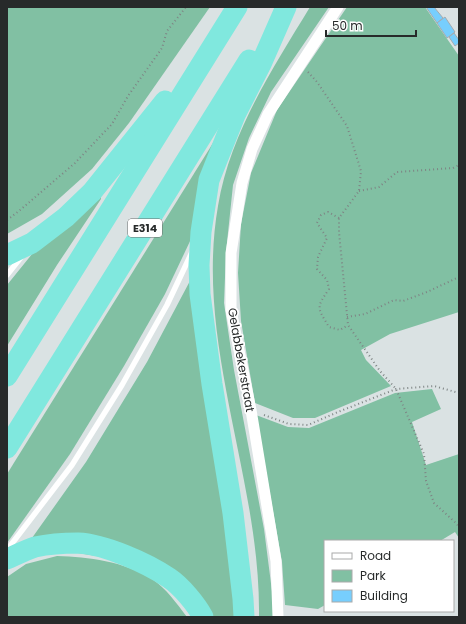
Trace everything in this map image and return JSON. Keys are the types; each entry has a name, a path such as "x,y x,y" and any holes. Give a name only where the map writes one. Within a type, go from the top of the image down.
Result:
{"highway":[{"path":"7,376 237,7"},
{"path":"244,617 233,513 212,384 200,294 199,265 201,232 209,180 235,115 261,64 284,7"},
{"name":"E314","path":"7,448 284,7"},
{"path":"7,255 32,243 66,217 92,192 163,103 196,72"},
{"path":"7,559 34,548 57,544 80,543 122,554 147,565 170,578 186,594 202,617"}],"street":[{"name":"Gelabbekerstraat","path":"278,617 276,561 251,410 231,310 231,253 242,183 252,149 268,114 338,7"}],"lane":[{"path":"7,550 72,465 122,385 167,305 201,232"},
{"path":"7,275 32,243"}],"path":[{"path":"7,220 75,162 112,124 128,96 162,48 167,31 186,7"},
{"path":"301,64 317,82 347,126 361,171 359,191 340,218 339,232 348,325 380,371 396,390 424,454 426,481 434,503 457,524 459,528"},
{"path":"359,191 379,187 397,172 453,168 459,165"},
{"path":"340,218 328,212 321,215 317,223 327,238 318,257 317,269 327,280 329,289 319,303 320,311 329,327 340,330 348,325"},
{"path":"348,317 366,314 394,300 403,301 459,277"},
{"path":"251,410 289,424 308,425 396,390 434,386 459,393"}],"green space":[{"path":"7,7 210,7 129,123 92,169 42,214 7,234"},
{"path":"310,7 329,7 271,92 249,138 233,185 226,252 224,303 234,370 264,529 273,599 273,617 259,617 257,565 250,514 221,360 215,309 213,258 218,206 232,153 255,102"},
{"path":"347,7 425,7 459,56 459,312 390,334 361,350 366,360 391,386 315,418 293,418 255,403 241,321 238,273 241,224 251,173 277,110"},
{"path":"218,135 192,237 165,294 124,366 70,454 7,543 7,474"},
{"path":"101,195 101,199 57,265 7,346 7,285 41,243"},
{"path":"191,279 238,617 208,617 166,567 27,545 86,462 147,362"},
{"path":"432,389 441,409 412,422 426,465 459,454 459,538 455,532 442,540 324,540 324,606 318,609 285,605 282,562 256,415 288,427 309,428 395,393"},
{"path":"57,556 81,557 106,561 141,573 162,587 187,617 7,617 7,577 26,564"}],"building":[{"path":"426,7 434,7 443,18 437,23"},
{"path":"445,17 455,32 447,38 437,23"},
{"path":"454,33 459,40 459,43 455,46 449,37"}]}
